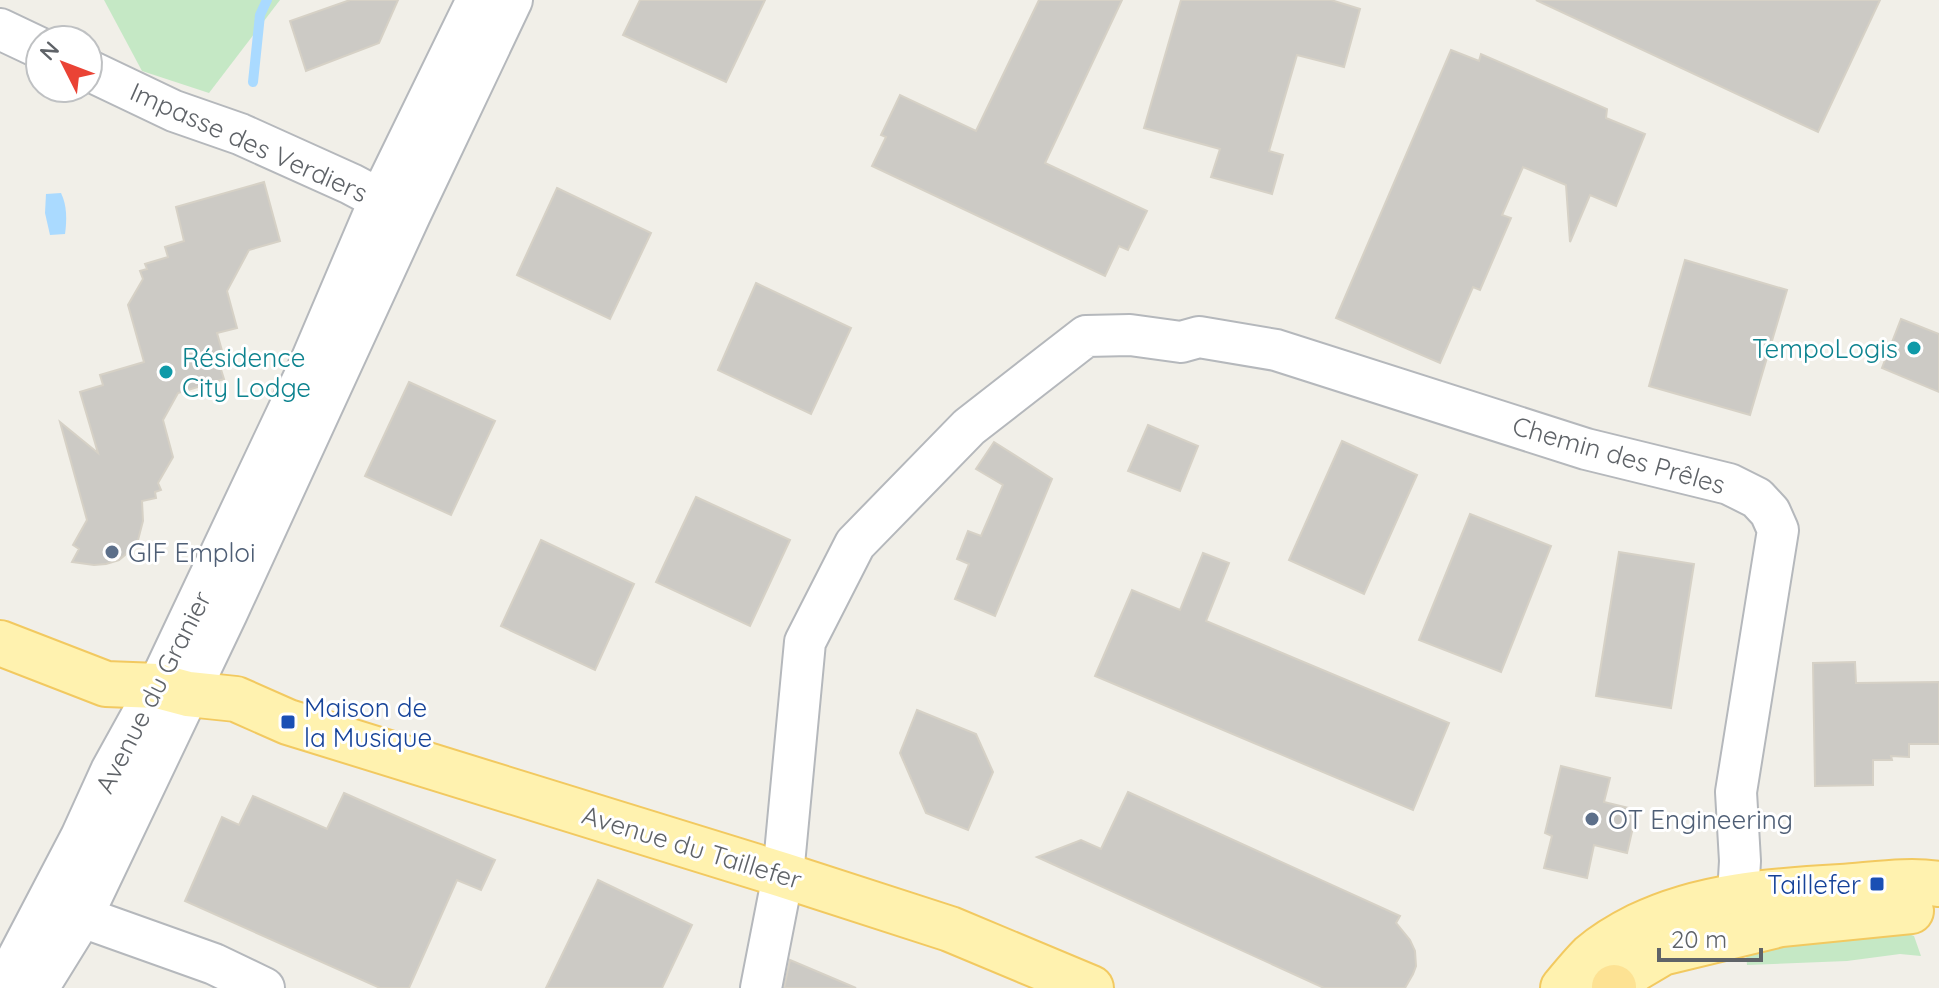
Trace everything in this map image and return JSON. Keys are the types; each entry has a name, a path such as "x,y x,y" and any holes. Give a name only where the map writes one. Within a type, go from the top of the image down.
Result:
{"main road":[{"name":"Avenue du Taillefer","path":"0,635 120,659 173,690"},
{"name":"Avenue du Taillefer","path":"0,643 106,684 236,699 288,722 950,929 1091,988"},
{"path":"1563,988 1593,954 1628,931 1690,905 1738,895 1877,884 1939,884"},
{"path":"1614,988 1635,969 1662,953 1781,924 1939,906"}],"street":[{"name":"Avenue du Granier","path":"395,207 477,0"},
{"name":"Avenue du Granier","path":"38,988 111,771 173,690 305,375 512,0"},
{"path":"0,29 24,40"},
{"name":"Impasse des Verdiers","path":"104,78 174,111 240,134 395,207"},
{"name":"Chemin des Prêles","path":"761,988 783,875 805,642 855,544 969,427 1086,336 1130,335 1181,342 1199,337 1276,350 1586,449 1729,484 1757,498 1770,512 1778,530 1736,792 1740,861 1738,895"},
{"name":"Avenue du Granier","path":"2,988 64,910"},
{"path":"64,910 214,964 264,988"}],"green space":[{"path":"104,0 280,0 209,93 142,71"},
{"path":"1882,925 1914,936 1921,956 1900,954 1847,961 1747,965 1745,941"}],"water":[{"path":"61,193 66,213 65,234 50,235 45,213 46,194"}],"building":[{"path":"350,0 398,0 379,43 306,71 290,21"},
{"path":"640,0 765,0 726,82 623,35"},
{"path":"1039,0 1122,0 1045,163 1147,211 1128,250 1119,246 1105,276 872,166 886,137 881,135 900,95 976,131"},
{"path":"1181,0 1331,0 1360,9 1344,67 1297,55 1269,151 1283,155 1272,194 1211,177 1220,149 1144,128"},
{"path":"1536,0 1880,0 1818,132"},
{"path":"1451,50 1479,61 1481,54 1607,109 1606,118 1645,134 1616,206 1590,195 1570,242 1566,185 1523,167 1502,215 1511,218 1480,290 1473,287 1440,363 1336,318"},
{"name":"Résidence City Lodge","path":"264,182 280,241 249,250 227,291 237,328 217,333 225,361 219,363 224,379 178,393 163,420 173,457 158,483 161,490 155,492 156,498 142,501 143,521 138,540 119,560 94,565 72,562 79,549 73,545 87,520 60,422 98,453 80,392 103,385 100,375 144,362 128,305 143,279 140,271 147,269 145,264 168,257 165,247 184,241 176,207"},
{"path":"557,188 651,233 610,319 517,275"},
{"path":"1685,260 1787,290 1750,415 1649,386"},
{"path":"756,283 851,328 811,414 718,370"},
{"name":"TempoLogis","path":"1901,319 1939,334 1939,392 1882,368"},
{"path":"409,382 495,421 451,515 365,476"},
{"path":"1148,425 1198,446 1180,491 1128,471"},
{"path":"1342,441 1417,475 1364,594 1289,560"},
{"path":"994,442 1052,479 995,616 955,599 969,564 957,559 968,531 981,536 1003,485 976,469"},
{"path":"696,497 790,540 750,626 656,582"},
{"path":"1470,514 1551,546 1501,672 1419,640"},
{"path":"541,540 634,584 595,670 501,626"},
{"path":"1619,552 1694,564 1671,708 1596,696"},
{"path":"1203,553 1229,563 1206,621 1449,723 1413,810 1095,676 1132,590 1180,610"},
{"path":"1855,662 1856,683 1939,682 1939,744 1909,744 1909,757 1891,756 1892,760 1873,760 1873,785 1815,786 1813,663"},
{"path":"917,710 976,734 993,772 968,830 926,813 900,753"},
{"name":"OT Engineering","path":"1561,766 1610,778 1604,802 1637,810 1627,853 1594,845 1587,878 1544,868 1552,836 1545,833"},
{"path":"1128,792 1400,916 1396,923 1415,951 1416,966 1405,988 1324,988 1037,857 1081,840 1101,849"},
{"path":"344,793 495,860 481,890 457,880 409,988 380,988 185,901 222,817 239,825 253,796 327,829"},
{"path":"598,880 692,925 662,988 546,988"},
{"path":"790,960 856,988 784,988"}],"waterway":[{"path":"253,82 260,15 267,0"}],"place":[{"name":"TempoLogis","path":"1914,348"},
{"name":"Résidence City Lodge","path":"166,372"},
{"name":"GIF Emploi","path":"112,552"},
{"name":"Maison de la Musique","path":"288,722"},
{"name":"OT Engineering","path":"1592,819"},
{"name":"Taillefer","path":"1877,884"}]}
